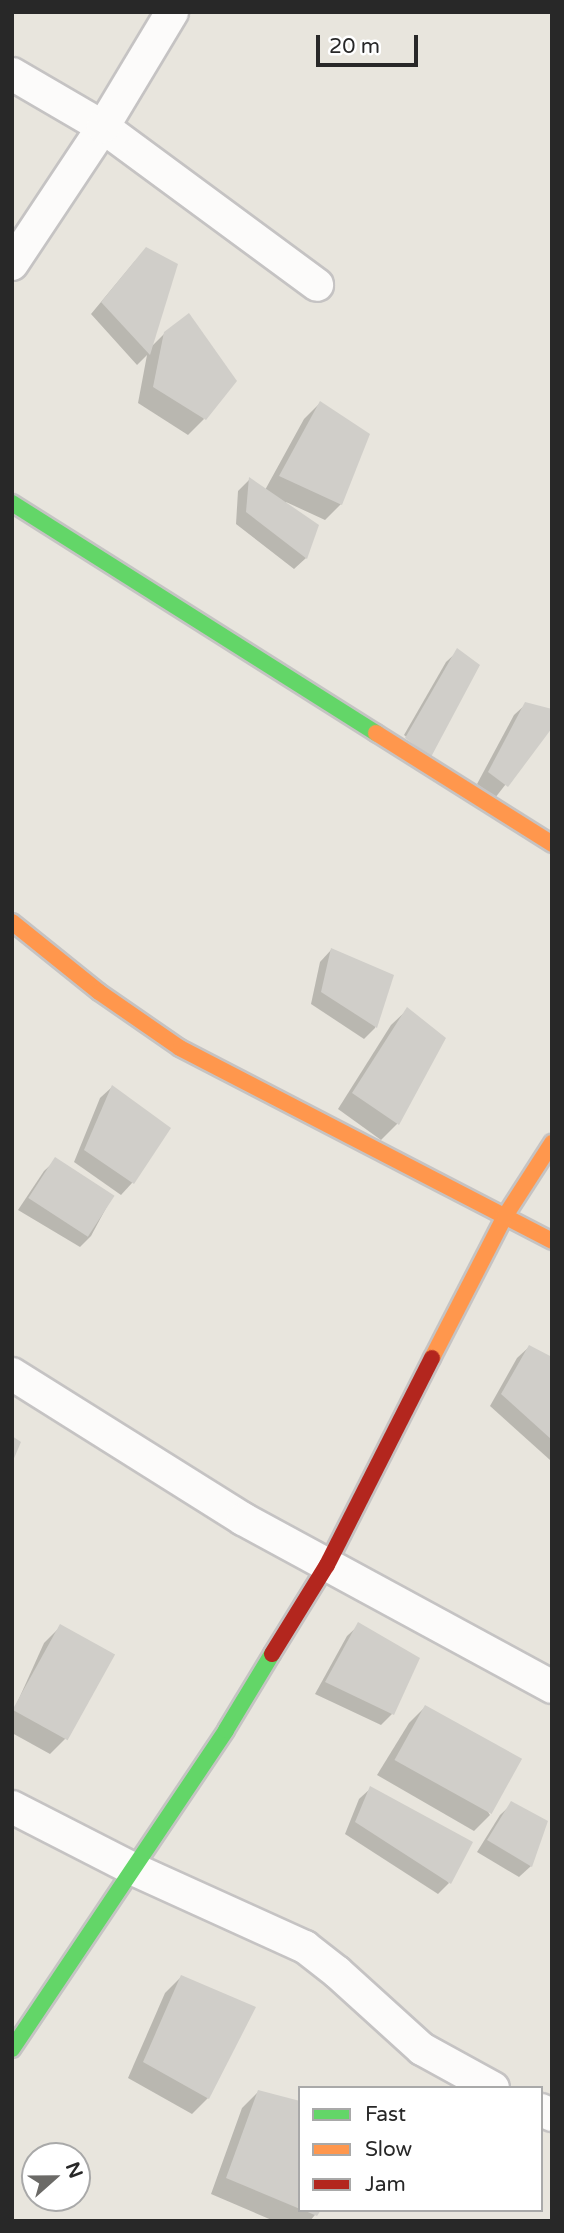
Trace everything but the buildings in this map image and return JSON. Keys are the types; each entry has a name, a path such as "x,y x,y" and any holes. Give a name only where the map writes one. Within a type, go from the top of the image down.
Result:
{"street":[{"path":"12,264 103,127 172,12"},
{"path":"12,74 103,127 317,285"},
{"path":"12,503 552,844"},
{"path":"12,922 99,992 180,1048 552,1241"},
{"path":"12,2049 226,1730 327,1565 505,1216 552,1143"},
{"path":"12,1374 243,1519 552,1688"},
{"path":"12,1807 133,1869 305,1947 337,1972 422,2049 489,2086"}],"traffic: fast":[{"path":"12,503 376,733"},
{"path":"12,2049 226,1730 272,1654"}],"traffic: slow":[{"path":"376,733 552,844"},
{"path":"12,922 99,992 180,1048 552,1241"},
{"path":"432,1358 505,1216 552,1143"}],"traffic: jam":[{"path":"272,1654 327,1565 432,1358"}]}
